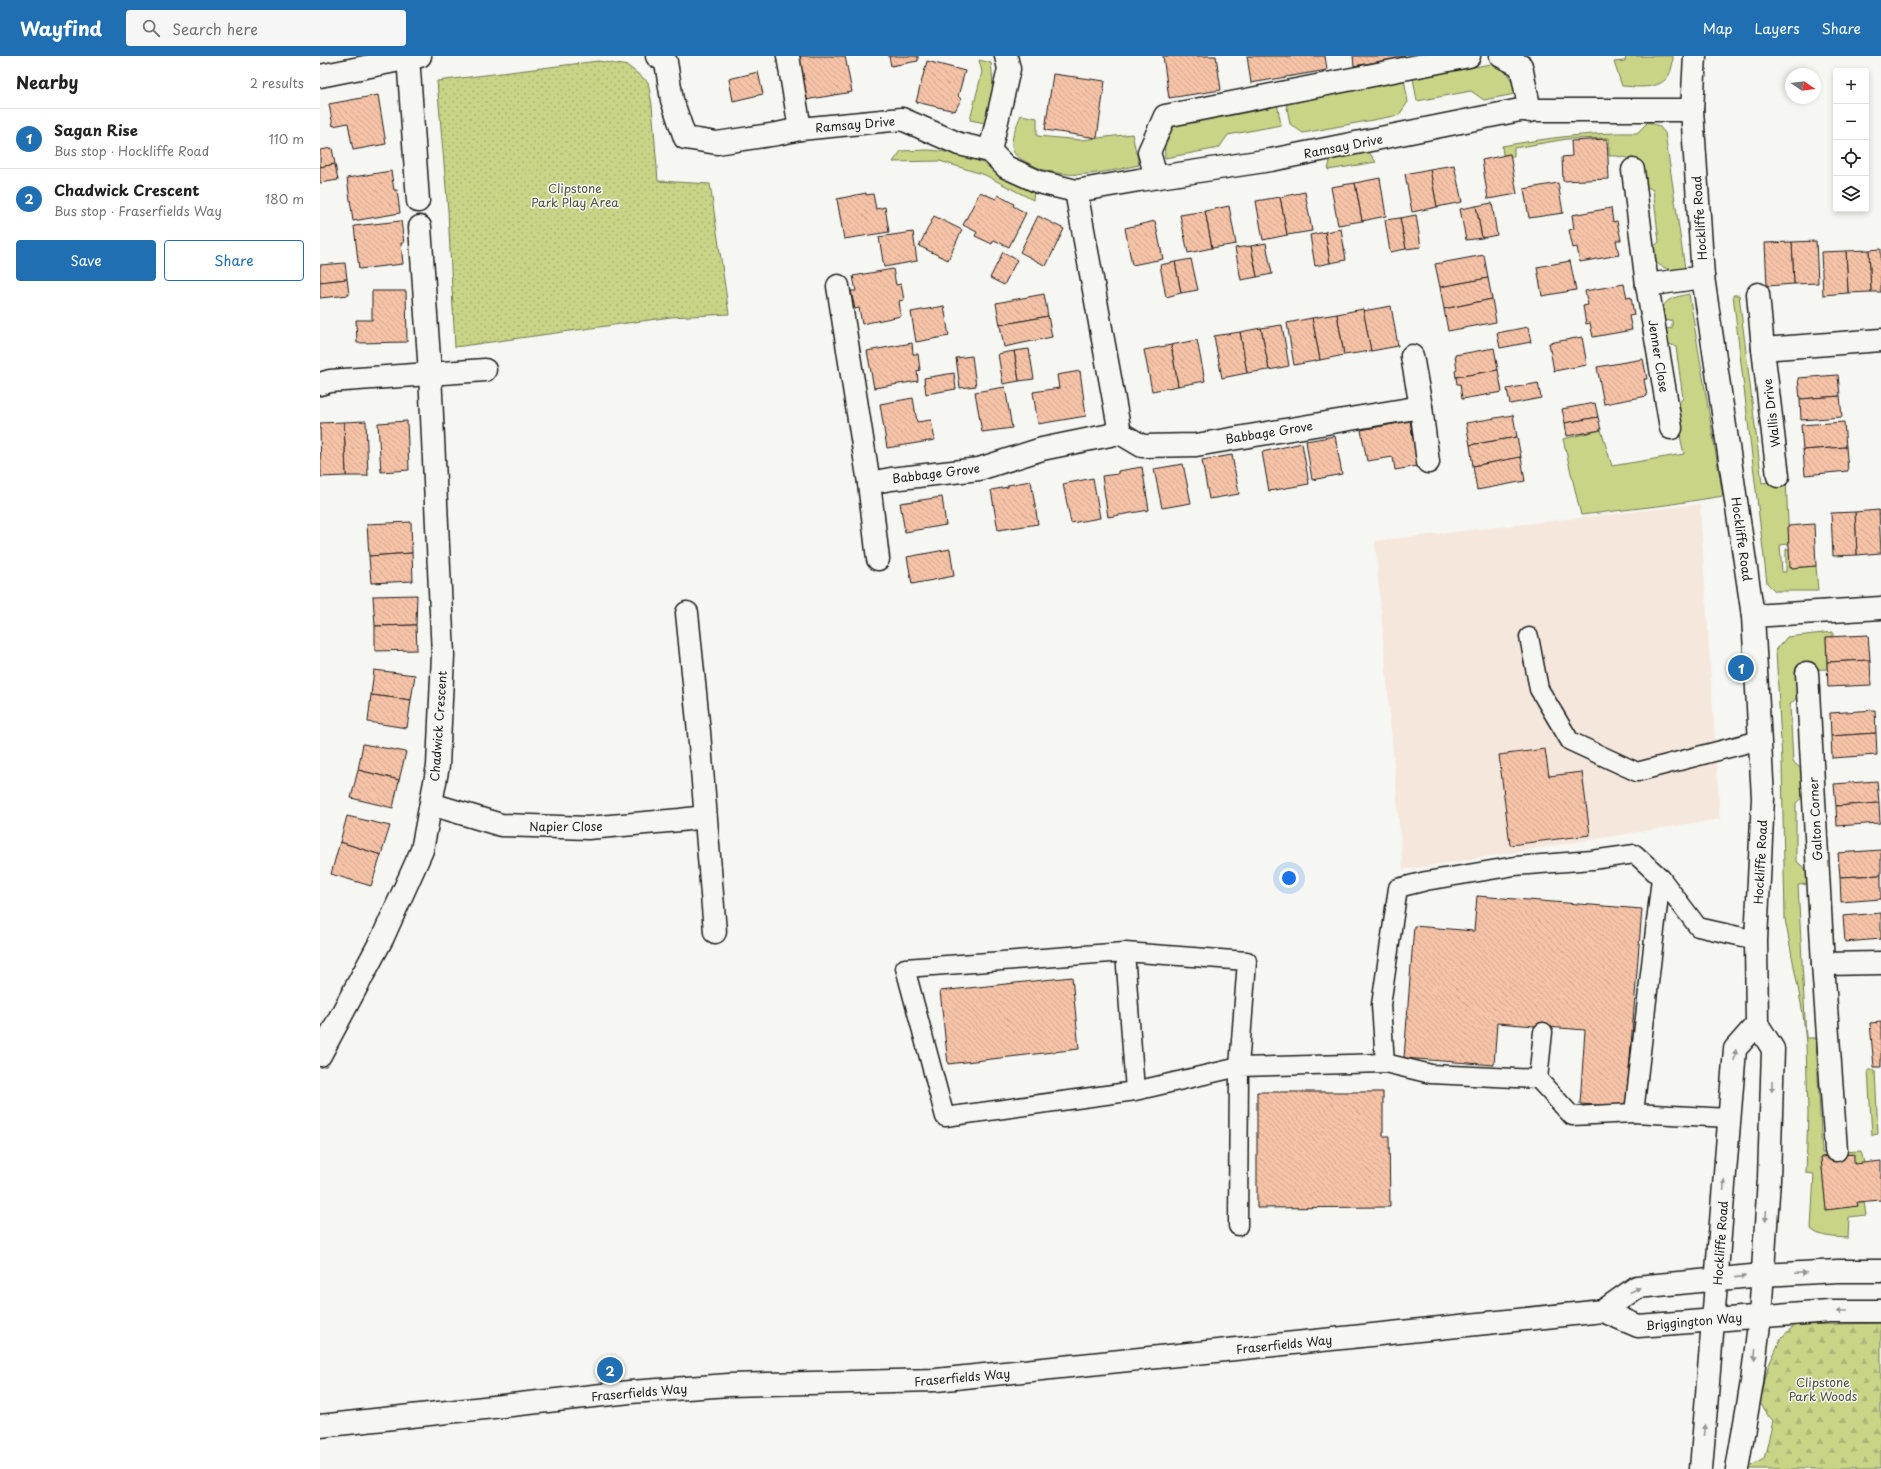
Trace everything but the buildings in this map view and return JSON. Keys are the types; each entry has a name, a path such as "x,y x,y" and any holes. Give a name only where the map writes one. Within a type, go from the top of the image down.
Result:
{"street":[{"name":"Ramsay Drive","path":"658,56 666,62 672,100 685,138 716,143 800,129 902,119 959,144 990,151 1006,167 1039,182 1076,191 1156,177 1271,160 1520,110 1692,110"},
{"name":"Ramsay Drive","path":"788,56 800,129"},
{"path":"990,151 1009,69 1006,56"},
{"path":"1156,177 1149,152 1165,116 1470,56"},
{"path":"1501,56 1521,66 1530,111"},
{"name":"Hockliffe Road","path":"1695,56 1692,110 1703,277 1753,616 1763,798 1756,940 1756,1024 1735,1049 1701,1469"},
{"path":"320,76 412,57 418,200"},
{"name":"Jenner Close","path":"1633,170 1647,285 1671,428"},
{"path":"1076,191 1120,432"},
{"name":"Chadwick Crescent","path":"320,1055 383,937 422,850 438,766 443,655 430,373 420,227"},
{"path":"1647,285 1703,277"},
{"path":"838,286 869,483 878,559"},
{"name":"Wallis Drive","path":"1758,294 1778,476"},
{"path":"1763,349 1881,340"},
{"path":"1412,356 1421,407 1428,462"},
{"path":"320,384 330,381 485,370"},
{"name":"Babbage Grove","path":"869,483 891,479 979,470 1042,449 1120,432 1142,446 1196,444 1421,407"},
{"path":"1753,616 1881,608"},
{"path":"687,613 699,732 715,932"},
{"name":"Galton Corner","path":"1807,673 1823,964 1836,1150"},
{"name":"Napier Close","path":"431,804 501,825 588,828 680,820 705,816"},
{"path":"1823,964 1881,963"},
{"path":"1737,1469 1752,1382 1760,1316 1769,1172 1773,1048 1756,1024"},
{"path":"1603,1311 1637,1287 1762,1275 1838,1271 1881,1271"},
{"name":"Briggington Way","path":"1603,1311 1638,1326 1828,1311 1881,1311"},
{"name":"Fraserfields Way","path":"320,1426 637,1391 729,1385 936,1380 1603,1311"}],"lane":[{"path":"1529,637 1539,689 1570,741 1637,772 1760,740"},
{"path":"1385,1063 1381,1005 1398,888 1426,881 1515,866 1592,860 1635,854 1661,878 1698,927 1756,940"},
{"path":"1634,1113 1661,878"},
{"path":"1238,1226 1239,1067 1247,961 1125,952 905,968 945,1117 1135,1091 1239,1067 1385,1063 1431,1074 1538,1079 1572,1116 1634,1113 1729,1118"},
{"path":"1125,952 1135,1091"},
{"path":"1538,1079 1543,1032"}],"shaded area":[{"path":"1700,504 1720,819 1403,870 1375,541"}],"green space":[{"path":"1626,56 1673,56 1672,67 1669,75 1664,81 1657,84 1641,87 1622,86 1614,62 1625,61"},
{"path":"979,60 991,63 992,71 992,100 985,123 970,120 982,72"},
{"name":"Clipstone Park Play Area","path":"598,61 628,66 648,82 652,105 658,181 710,184 729,314 671,317 455,347 448,211 437,81"},
{"path":"1491,64 1501,69 1508,75 1512,82 1515,94 1484,100 1471,91 1417,101 1413,78"},
{"path":"1404,79 1408,102 1399,115 1303,133 1290,124 1286,102"},
{"path":"1277,103 1281,125 1228,135 1219,148 1165,158 1165,141 1172,129 1181,122"},
{"path":"1021,115 1037,118 1037,136 1081,140 1132,134 1139,165 1111,171 1084,174 1057,173 1043,170 1020,159 1013,151 1012,142 1014,133"},
{"path":"1648,122 1659,126 1665,133 1685,269 1675,270 1666,268 1651,258 1650,250 1659,242 1653,190 1642,184 1637,159 1609,156 1609,138 1567,139 1514,148 1514,157 1511,157 1510,154 1503,155 1502,146 1570,136 1603,133 1637,133"},
{"path":"928,150 956,154 996,169 1034,188 1033,200 985,175 940,161 893,162 901,151"},
{"path":"1368,151 1376,162 1328,170 1331,157"},
{"path":"1689,294 1723,496 1666,505 1581,515 1563,439 1601,430 1612,466 1684,454 1674,409 1683,398 1676,347 1663,341 1663,329 1672,328 1672,320 1661,322 1661,315 1664,305 1668,301"},
{"path":"1733,295 1739,295 1762,483 1786,480 1789,544 1780,545 1782,572 1786,572 1786,549 1789,549 1791,568 1816,566 1818,591 1775,591 1767,583"},
{"path":"1833,632 1833,637 1826,637 1827,669 1798,670 1799,695 1790,705 1793,762 1805,772 1806,794 1796,803 1796,861 1807,870 1808,884 1798,885 1806,1038 1816,1038 1822,1153 1861,1151 1864,1163 1854,1164 1853,1154 1821,1157 1826,1209 1858,1206 1857,1202 1864,1202 1866,1215 1849,1217 1848,1238 1823,1236 1811,1229 1814,1174 1806,1173 1808,1113 1806,1043 1803,1014 1785,919 1782,761 1776,650 1787,637"},
{"path":"1868,1070 1875,1070 1878,1134 1872,1135"},
{"name":"Clipstone Park Woods","path":"1881,1323 1881,1469 1745,1469 1764,1459 1773,1421 1760,1403 1768,1367 1781,1338 1795,1325"}],"place":[{"name":"Sagan Rise","path":"1741,668"},
{"name":"Chadwick Crescent","path":"610,1370"}]}
